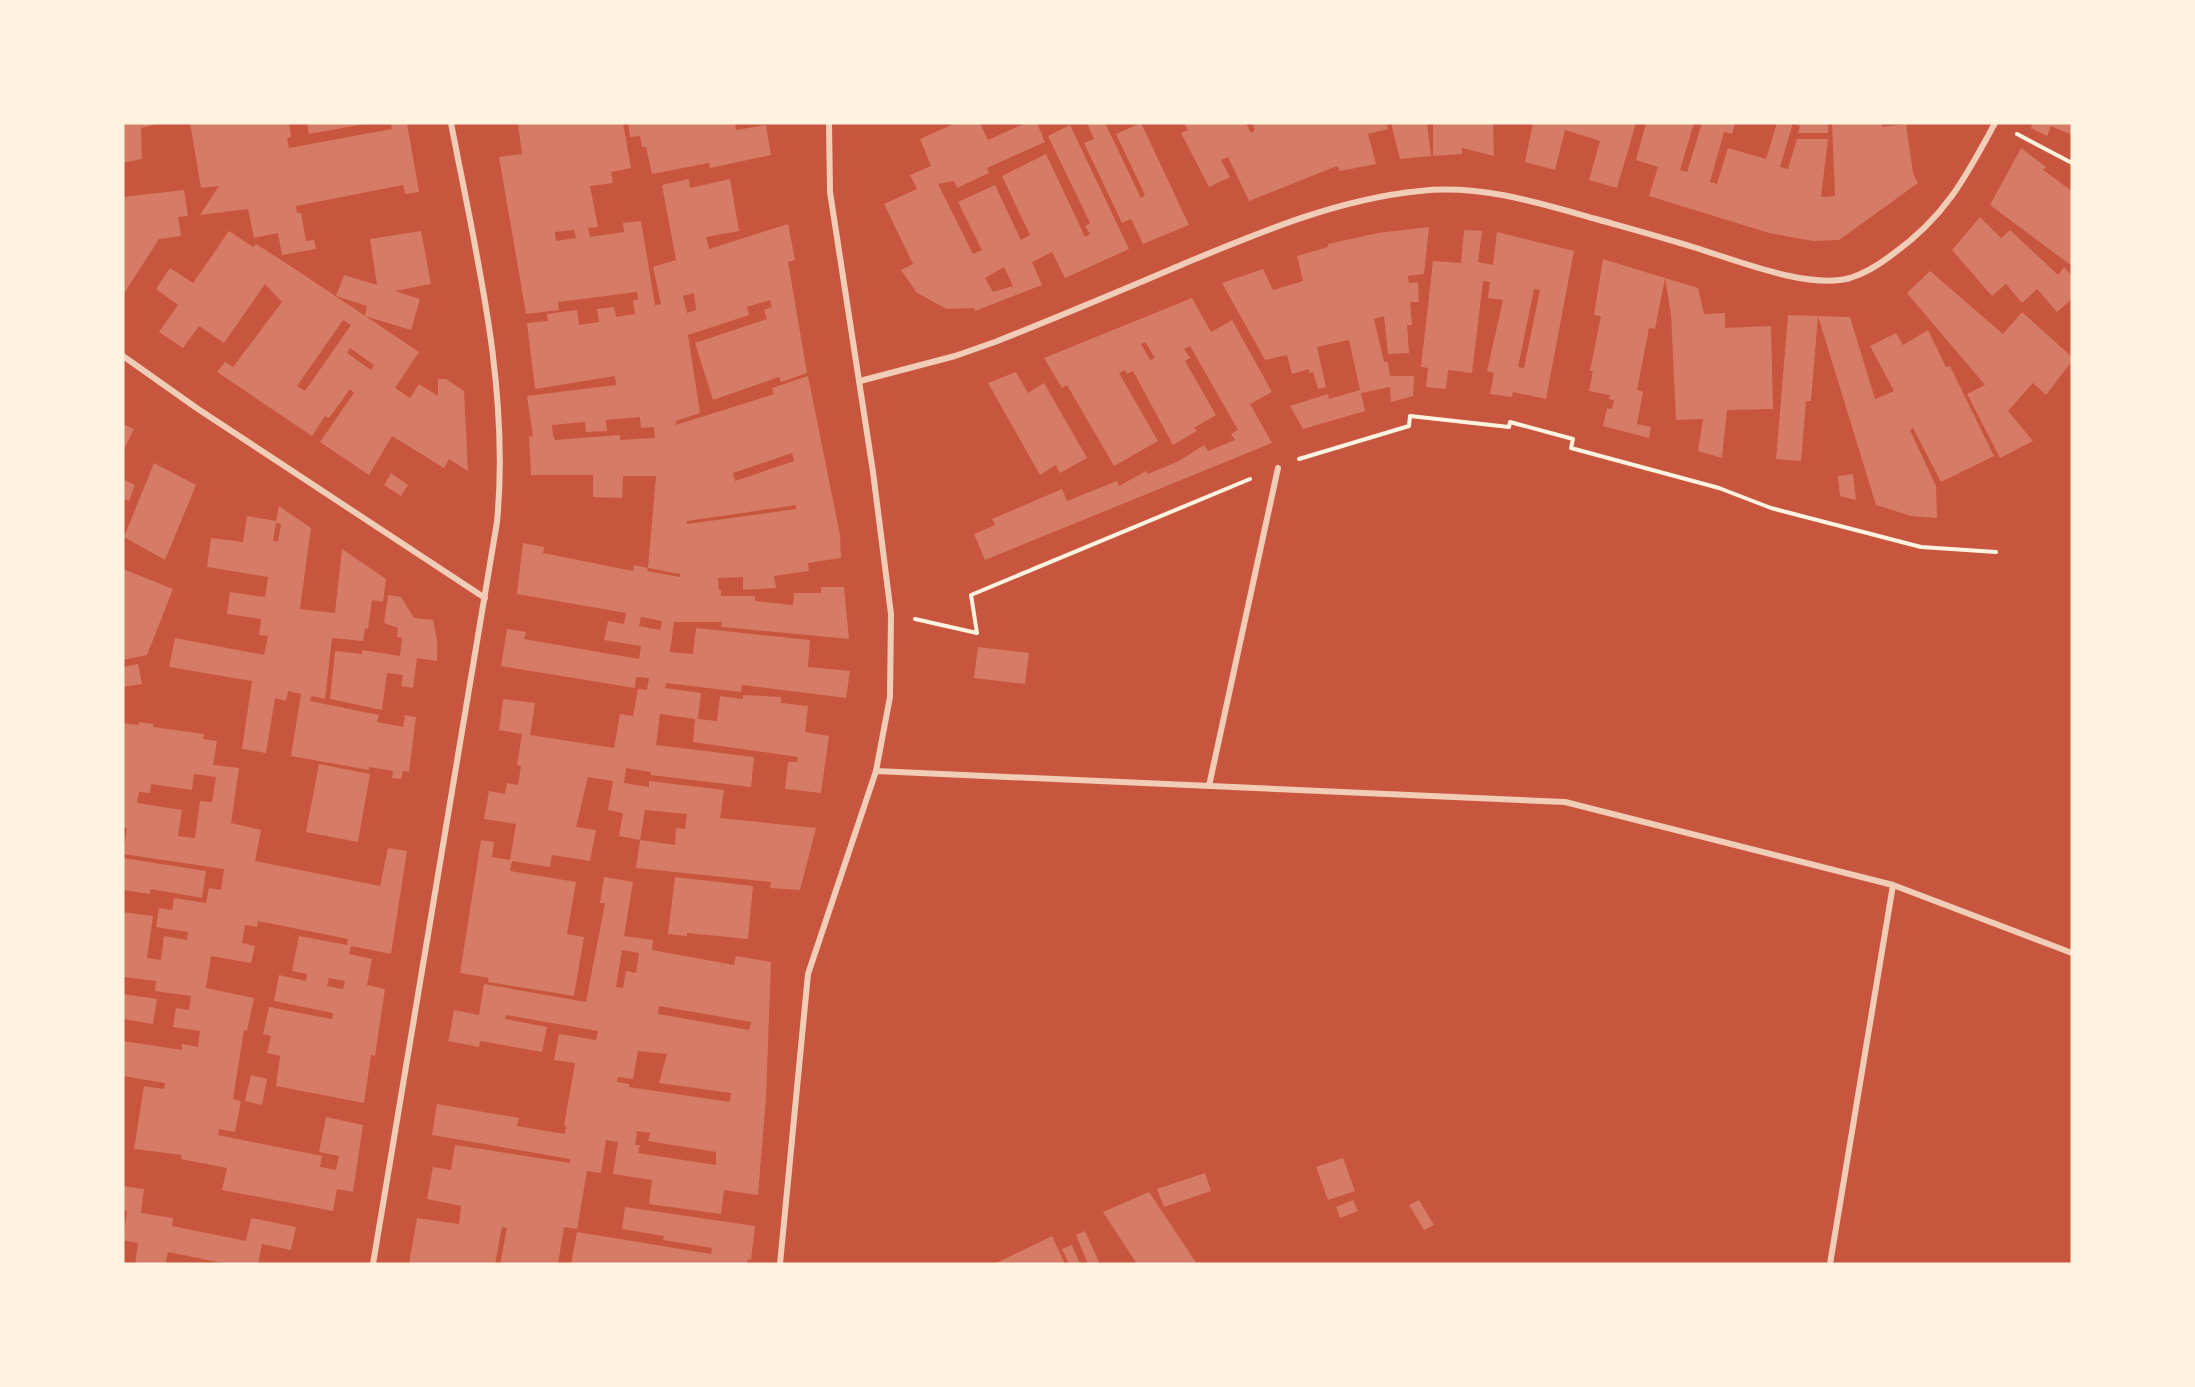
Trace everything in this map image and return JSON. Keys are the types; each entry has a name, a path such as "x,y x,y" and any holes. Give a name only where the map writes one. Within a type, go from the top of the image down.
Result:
{"street":[{"path":"373,1264 497,522 502,470 498,387 451,123"},
{"path":"780,1264 807,974 876,771 890,697 891,614 860,381 830,192 829,123"},
{"path":"860,381 955,356 995,342 1255,234 1296,220 1349,204 1421,190 1450,190 1514,197 1692,247 1768,272 1828,280 1846,279 1879,264 1913,240 1943,210 1995,123"},
{"path":"123,356 198,409 484,598"},
{"path":"1209,786 1278,468"},
{"path":"876,771 1565,802 1893,885 2072,953"},
{"path":"1830,1264 1893,885"}],"path":[{"path":"2011,129 2072,163"},
{"path":"891,614 976,633 971,595 1299,459 1409,426 1410,416 1509,428 1510,422 1573,439 1571,448 1719,488 1771,508 1921,547 1996,552"}],"building":[{"path":"123,123 162,123 141,128 142,159 123,163"},
{"path":"190,123 289,123 291,137 287,138 289,148 392,129 391,123 407,123 419,192 405,194 403,185 296,206 297,213 301,213 306,241 314,240 316,249 282,255 278,233 254,238 248,209 200,215 219,186 201,188"},
{"path":"307,123 363,123 364,124 309,134"},
{"path":"518,123 623,123 631,168 611,172 613,183 590,186 598,227 588,228 590,237 624,232 623,223 641,221 655,305 661,304 653,267 676,260 662,185 689,179 690,188 730,179 739,231 706,237 709,249 788,224 795,260 788,262 807,373 781,382 779,377 713,400 695,343 767,319 764,310 772,307 770,300 747,307 749,315 688,335 700,413 676,421 676,425 774,394 772,388 808,376 840,535 841,558 808,563 809,571 774,576 776,588 743,590 743,577 718,578 719,590 721,590 721,596 755,596 755,601 793,605 794,593 821,593 821,587 844,587 849,639 721,627 722,622 674,622 670,652 693,654 696,628 810,640 808,667 850,671 846,698 742,685 741,692 666,683 665,688 701,693 698,719 717,721 720,696 743,699 743,695 781,697 781,703 808,706 805,732 829,736 821,793 785,789 788,762 797,762 798,757 693,742 695,719 660,714 656,745 754,757 751,787 651,775 651,772 626,768 624,783 649,787 649,781 724,790 720,818 816,828 800,890 770,888 771,882 636,868 640,840 619,836 623,813 608,810 613,781 588,777 576,827 596,830 590,861 552,855 550,867 512,861 510,871 576,882 567,934 584,937 574,996 488,982 489,978 460,973 481,840 494,842 492,857 510,860 516,824 484,819 489,791 505,794 507,783 518,785 521,766 517,765 522,734 499,730 503,699 535,703 530,735 614,748 620,714 633,716 638,689 647,690 649,678 636,677 635,688 501,666 507,629 526,632 524,639 639,659 641,646 604,640 608,621 624,624 626,613 517,594 523,543 544,547 543,553 633,571 634,565 648,568 656,476 623,476 622,498 593,497 593,475 531,475 529,436 533,437 527,396 616,385 615,376 535,389 527,323 548,321 547,314 577,310 579,325 599,322 597,309 614,307 616,317 635,314 633,300 638,300 637,292 558,302 559,310 526,314 499,157 522,154","holes":["574,230 576,238 556,241 555,232","694,293 696,310 687,313 683,296","640,417 641,428 654,427 655,438 620,440 620,435 555,440 552,425 585,422 586,432 607,431 606,420","792,453 794,461 735,481 733,473","796,505 796,509 687,524 687,521","648,568 680,574 680,577 647,571","641,617 662,621 660,630 639,626","645,810 687,814 685,829 676,828 675,845 640,840"]},
{"path":"628,123 735,123 736,130 766,125 771,155 710,168 709,163 652,174 646,147 642,147 640,136 630,137"},
{"path":"956,123 980,123 988,140 1026,123 1037,123 1045,142 987,168 989,173 957,188 954,181 938,184 973,254 982,250 958,202 995,185 1021,240 1030,235 1002,176 1046,154 1085,237 1090,234 1085,226 1090,223 1048,136 1070,125 1129,249 1065,278 1052,252 1032,262 1042,285 975,311 974,308 947,309 917,293 901,270 913,264 884,204 917,189 910,175 931,166 920,139","holes":["1004,267 1013,286 993,292 985,278"]},
{"path":"1087,123 1105,123 1141,198 1145,195 1116,134 1141,123 1189,225 1143,244 1131,219 1122,223 1084,143 1094,139"},
{"path":"1184,123 1246,123 1251,133 1255,130 1252,123 1387,123 1388,129 1368,134 1376,164 1340,171 1337,166 1249,201 1228,157 1221,160 1230,177 1209,187 1181,133 1188,130"},
{"path":"1391,123 1427,123 1431,156 1400,159"},
{"path":"1433,123 1493,123 1494,156 1462,148 1462,154 1433,156"},
{"path":"1533,123 1636,123 1617,188 1589,180 1600,141 1565,130 1555,170 1525,162"},
{"path":"1646,123 1694,123 1680,170 1687,172 1702,123 1735,123 1732,134 1724,132 1710,182 1717,184 1728,148 1766,159 1777,123 1793,123 1780,167 1788,169 1797,139 1828,139 1821,197 1835,196 1832,123 1882,123 1882,127 1906,124 1913,173 1918,183 1839,240 1813,241 1769,233 1649,196 1658,167 1636,160"},
{"path":"1793,123 1828,123 1828,133 1798,133 1800,126"},
{"path":"2033,123 2072,123 2072,135 2051,126 2047,136 2031,128"},
{"path":"2021,148 2046,167 2043,170 2072,191 2072,266 1990,205"},
{"path":"184,190 188,216 178,217 181,236 159,239 123,295 123,197"},
{"path":"1980,217 2001,238 2010,230 2058,275 2064,267 2072,276 2072,299 2057,312 2037,289 2022,303 2006,284 1992,296 1952,250"},
{"path":"1429,227 1424,274 1408,276 1409,283 1418,282 1419,302 1410,302 1412,325 1407,325 1409,353 1388,354 1384,316 1374,319 1384,362 1388,362 1390,376 1414,376 1413,396 1391,402 1390,387 1361,393 1365,411 1303,429 1290,406 1328,394 1329,399 1360,390 1349,340 1317,347 1326,387 1318,389 1313,372 1309,373 1309,369 1292,374 1287,355 1265,360 1222,283 1263,269 1273,290 1303,281 1297,256 1328,247 1328,244 1378,233"},
{"path":"1464,230 1482,231 1478,262 1493,265 1497,232 1574,251 1546,399 1513,392 1512,397 1490,394 1494,373 1487,371 1503,300 1488,298 1490,282 1483,281 1472,373 1448,370 1446,389 1426,387 1428,368 1421,367 1433,261 1461,263","holes":["1534,289 1540,290 1524,368 1518,367"]},
{"path":"229,231 253,247 256,244 419,352 395,388 410,398 419,384 438,396 438,379 446,379 464,391 468,471 449,459 444,468 392,436 369,475 320,442 354,393 350,389 329,418 325,416 312,436 217,372 225,362 233,367 282,302 265,284 224,343 199,326 183,348 159,332 178,305 156,289 170,268 193,283","holes":["343,320 351,325 305,391 297,386","350,348 374,365 371,370 347,353"]},
{"path":"421,231 431,284 395,291 420,299 411,330 365,316 367,306 336,296 344,275 377,285 370,239"},
{"path":"1603,259 1665,278 1655,329 1649,328 1637,390 1643,392 1637,424 1651,427 1649,438 1603,426 1607,408 1612,409 1614,400 1609,399 1610,395 1589,391 1593,371 1590,371 1601,316 1594,315"},
{"path":"1930,271 2003,334 2022,312 2072,357 2072,361 2046,395 2033,383 2008,411 2033,441 2000,458 1967,394 1985,385 1907,293"},
{"path":"1665,278 1698,288 1704,314 1725,313 1725,328 1771,326 1773,409 1727,410 1722,458 1698,451 1703,419 1676,420 1671,315"},
{"path":"1192,298 1211,332 1232,320 1272,392 1250,404 1272,443 985,560 974,534 995,525 992,519 1062,489 1067,501 1117,481 1119,486 1146,471 1148,474 1179,461 1204,445 1208,451 1235,440 1231,434 1238,430 1190,346 1184,349 1190,358 1185,361 1216,415 1194,428 1197,431 1173,445 1133,371 1127,374 1125,370 1119,373 1158,441 1114,466 1067,385 1062,388 1044,358","holes":["1145,342 1155,358 1150,360 1141,344"]},
{"path":"1788,315 1818,316 1811,401 1806,401 1801,461 1776,459"},
{"path":"1818,316 1850,317 1875,399 1894,391 1870,346 1896,333 1903,345 1928,330 1946,367 1950,366 1994,456 1941,482 1913,428 1910,430 1936,486 1937,518 1911,516 1876,505"},
{"path":"1016,372 1028,393 1044,383 1087,458 1060,473 1056,465 1040,475 988,383"},
{"path":"123,424 134,429 123,451"},
{"path":"154,463 196,485 165,560 124,537"},
{"path":"391,473 408,485 401,496 384,485"},
{"path":"1853,474 1856,500 1840,496 1838,476"},
{"path":"123,479 135,485 129,501 123,499"},
{"path":"279,506 311,528 300,609 335,613 342,549 386,579 383,602 372,600 368,629 365,628 363,641 332,638 325,699 312,696 310,701 379,715 377,722 403,727 405,715 416,717 409,772 403,771 401,779 392,778 393,771 369,767 369,770 291,756 301,694 288,691 286,701 275,698 266,753 242,749 252,681 169,667 175,638 264,655 268,636 259,635 261,619 227,614 230,592 265,597 268,577 207,567 211,538 243,542 247,516 276,521","holes":["276,523 281,524 278,542 273,541"]},
{"path":"123,569 173,589 147,655 123,660"},
{"path":"388,595 401,597 414,618 433,620 437,640 437,661 417,658 413,688 401,686 403,675 387,673 382,710 330,699 335,651 362,654 362,650 400,656 402,638 397,637 398,628 384,623"},
{"path":"978,647 1029,653 1025,684 974,678"},
{"path":"138,664 142,684 123,687 123,667"},
{"path":"139,722 153,724 153,727 204,734 203,739 217,741 213,765 239,768 231,823 261,830 255,861 380,886 388,848 407,851 391,954 351,946 349,954 372,959 367,985 385,989 375,1056 371,1055 364,1103 276,1086 280,1056 267,1053 271,1036 263,1034 269,1007 332,1019 333,1013 274,1001 279,975 306,981 307,974 292,971 299,936 347,945 348,939 258,921 257,927 245,925 242,943 255,946 251,963 211,956 206,988 254,998 247,1031 244,1030 233,1099 241,1101 235,1132 219,1129 218,1135 322,1156 320,1167 336,1170 339,1156 319,1152 326,1117 363,1125 353,1192 337,1189 333,1211 222,1190 227,1168 181,1159 182,1155 134,1149 144,1086 164,1089 165,1083 123,1076 123,1041 182,1050 182,1044 198,1047 200,1031 173,1027 176,1008 189,1010 191,996 155,991 156,981 123,977 123,912 153,916 147,958 161,960 164,936 187,940 188,932 156,927 159,908 172,910 174,898 206,903 209,888 221,890 224,869 123,854 127,828 123,827 123,723 138,725","holes":["194,774 216,777 212,802 200,801 195,838 178,836 182,810 137,803 139,792 150,793 151,784 192,790","329,978 345,981 343,989 327,986"]},
{"path":"319,764 370,774 358,842 306,832"},
{"path":"123,858 206,871 202,898 151,889 150,894 123,890"},
{"path":"604,877 633,882 624,936 653,940 652,950 734,965 736,956 771,962 766,1098 758,1195 724,1190 721,1214 649,1204 652,1180 613,1174 618,1142 606,1140 601,1173 587,1171 577,1229 564,1227 558,1264 500,1264 507,1228 502,1227 495,1264 409,1264 417,1218 459,1224 461,1206 427,1199 433,1167 451,1170 455,1145 570,1163 570,1159 432,1135 437,1104 519,1118 517,1126 565,1134 566,1126 564,1126 575,1063 554,1060 559,1034 596,1040 598,1031 506,1015 505,1019 547,1027 542,1052 480,1041 479,1047 448,1041 454,1010 479,1015 484,984 586,1002 605,903 600,903","holes":["622,950 639,953 636,973 626,971 623,988 616,987","659,1006 751,1022 749,1030 658,1014","638,1051 667,1054 659,1083 731,1093 730,1102 629,1087 629,1084 617,1082 618,1077 633,1079","637,1131 650,1133 648,1141 716,1152 716,1165 638,1153 640,1145 635,1145"]},
{"path":"675,877 753,886 748,939 687,933 687,936 668,934"},
{"path":"123,994 157,999 153,1024 123,1019"},
{"path":"251,1075 267,1079 262,1105 245,1101"},
{"path":"1343,1158 1355,1191 1328,1200 1316,1167"},
{"path":"1205,1173 1211,1191 1164,1207 1157,1189"},
{"path":"123,1186 144,1189 141,1213 173,1218 172,1226 246,1241 251,1218 296,1227 291,1250 262,1244 258,1264 227,1264 168,1252 166,1262 172,1264 135,1264 138,1243 123,1240 127,1211 123,1210"},
{"path":"1149,1192 1197,1264 1137,1264 1103,1212"},
{"path":"1353,1200 1358,1211 1340,1218 1336,1207"},
{"path":"1419,1200 1434,1225 1424,1230 1409,1205"},
{"path":"625,1207 755,1226 751,1260 748,1259 747,1264 571,1264 577,1232 711,1254 712,1248 663,1240 664,1236 622,1229"},
{"path":"1085,1231 1099,1262 1095,1264 1088,1264 1076,1235"},
{"path":"1052,1236 1065,1264 994,1264"},
{"path":"1072,1245 1080,1264 1069,1264 1062,1249"}]}
